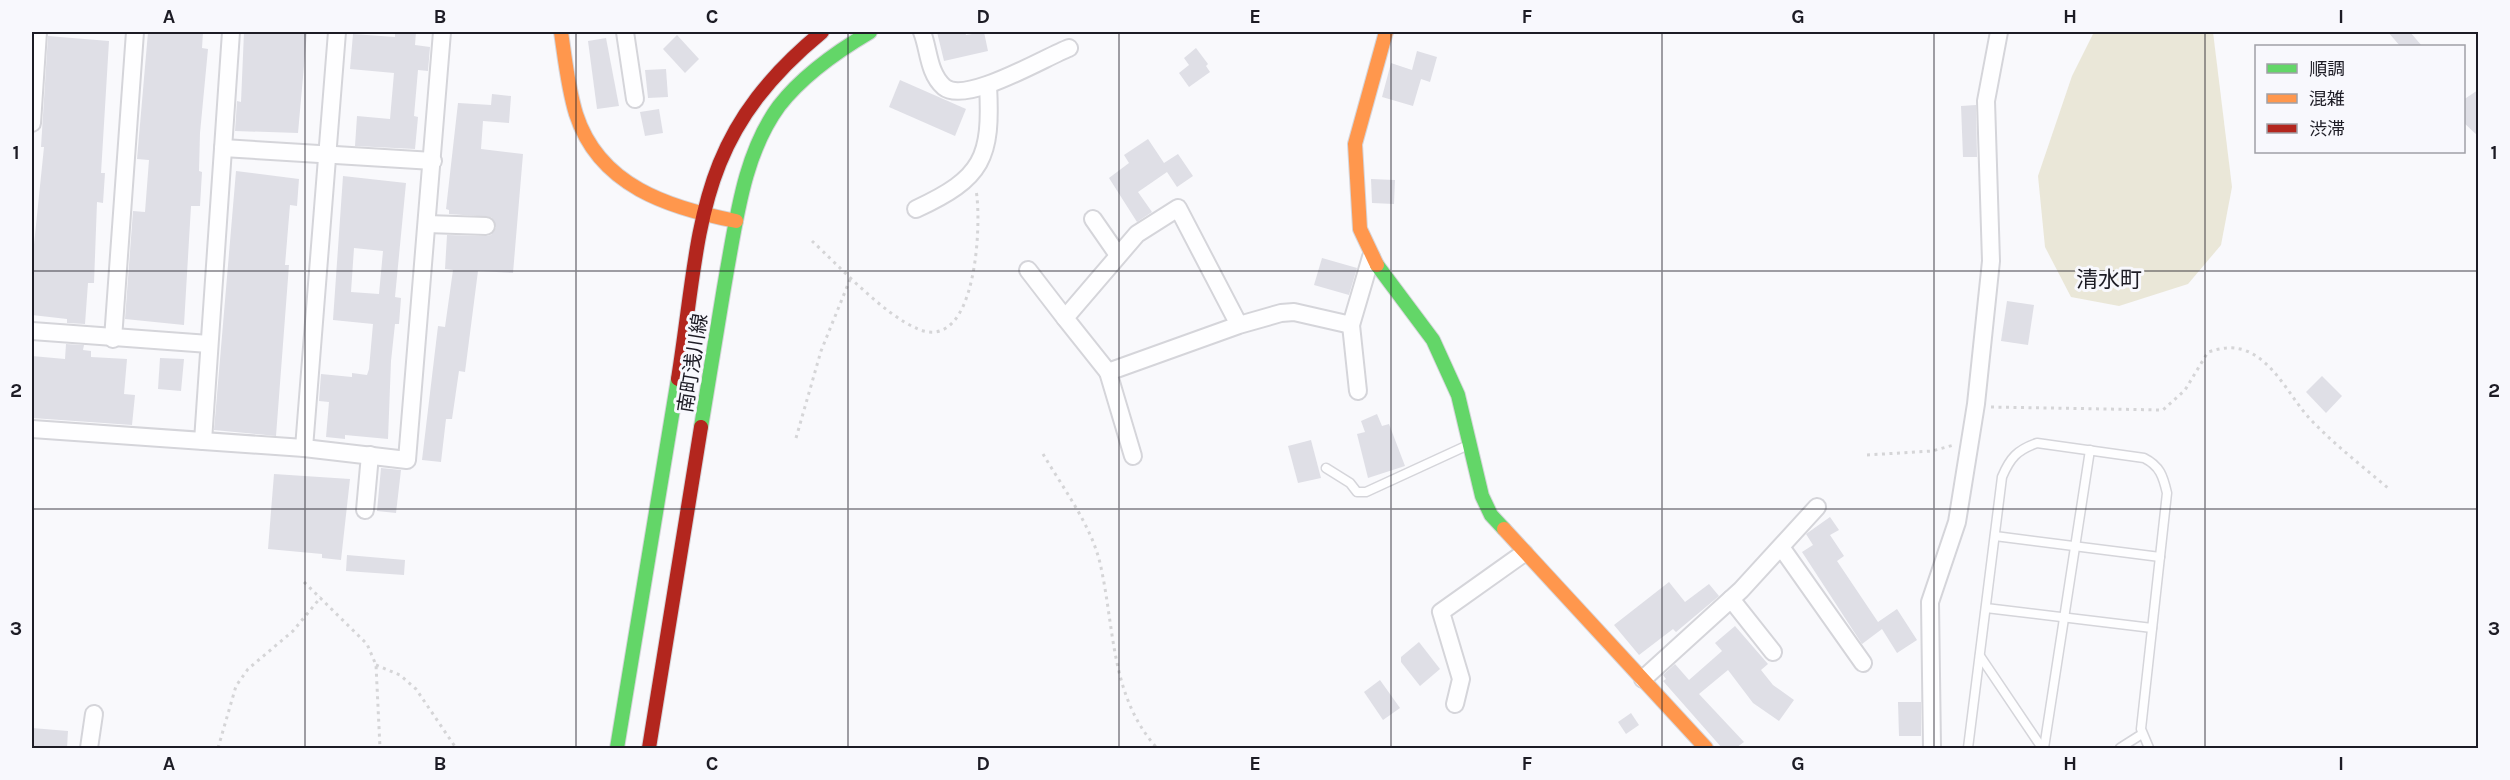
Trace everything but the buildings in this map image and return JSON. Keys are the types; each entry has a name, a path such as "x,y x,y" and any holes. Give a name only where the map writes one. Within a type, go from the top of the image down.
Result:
{"street":[{"path":"32,123 38,32"},
{"path":"113,339 135,32"},
{"path":"203,441 231,32"},
{"path":"304,448 337,32"},
{"path":"32,429 304,448 407,460 442,32"},
{"path":"561,32 574,106 585,137 602,164 631,185 667,205 701,215 736,221"},
{"path":"625,32 636,99"},
{"name":"南町浅川線","path":"617,748 680,373 701,215 721,155 738,122 761,89 793,54 822,32"},
{"name":"南町浅川線","path":"649,748 736,221 759,144 778,108 803,81 842,48 870,32"},
{"path":"922,32 930,62 945,87 952,91 969,91 988,85 1069,48"},
{"path":"1386,32 1355,144 1360,229 1371,257 1432,340 1458,395 1468,445 1482,496 1491,515 1706,748"},
{"path":"1932,748 1930,602 1957,522 1976,404 1991,261 1986,101 1999,32"},
{"path":"916,209 950,193 972,174 987,142 990,120 988,85"},
{"path":"223,148 433,161"},
{"path":"1065,318 1137,234 1178,208 1239,325"},
{"path":"1093,219 1118,255"},
{"path":"427,224 486,226"},
{"path":"1358,391 1351,325 1371,257"},
{"path":"1028,270 1108,372 1133,456"},
{"path":"1108,372 1239,325 1294,312 1351,325"},
{"path":"32,331 113,339 209,344"},
{"path":"365,510 370,455"},
{"path":"1642,679 1731,599 1817,507"},
{"path":"1781,547 1863,663"},
{"path":"1455,704 1461,679 1441,612 1524,553"},
{"path":"1731,599 1773,652"},
{"path":"89,748 94,714"}],"lane":[{"path":"1968,748 2002,477 2010,459 2021,449 2037,443 2144,458 2157,465 2167,493 2142,734 2149,748"},
{"path":"1326,468 1350,483 1357,492 1366,492 1468,445"},
{"path":"2043,748 2090,450"},
{"path":"1995,536 2160,557"},
{"path":"1986,608 2152,628"},
{"path":"1980,656 2043,748"},
{"path":"2120,748 2142,734"}],"path":[{"path":"812,241 902,320 919,330 933,332 948,327 960,312 968,296 977,258 978,203 972,174"},
{"path":"796,438 821,351 851,277"},
{"path":"1976,404 2003,409 2163,410 2185,390 2208,352 2225,347 2246,351 2263,363 2309,418 2343,452 2388,488"},
{"path":"1868,455 1932,451 1970,440"},
{"path":"1043,454 1090,535 1100,562 1114,658 1125,695 1135,719 1157,748"},
{"path":"304,582 367,644 376,665 380,748"},
{"path":"218,748 236,686 248,669 292,631 321,597"},
{"path":"376,665 400,675 416,690 456,748"}],"shaded area":[{"path":"2094,32 2213,32 2232,187 2221,245 2188,284 2119,306 2071,297 2045,247 2038,176 2072,76"}],"traffic: fast":[{"path":"701,427 739,206 758,143 779,106 809,74 870,32"},
{"path":"1377,265 1433,340 1458,395 1482,496 1491,515 1504,529"},
{"path":"617,748 678,379"}],"traffic: slow":[{"path":"561,32 576,114 587,139 601,159 619,176 640,190 686,209 736,221"},
{"path":"1377,265 1360,229 1355,144 1386,32"},
{"path":"1504,529 1706,748"}],"traffic: jam":[{"path":"678,379 700,231 711,189 726,149 748,110 780,71 822,32"},
{"path":"649,748 701,427"}],"district":[{"name":"清水町","path":"2109,280"}]}
